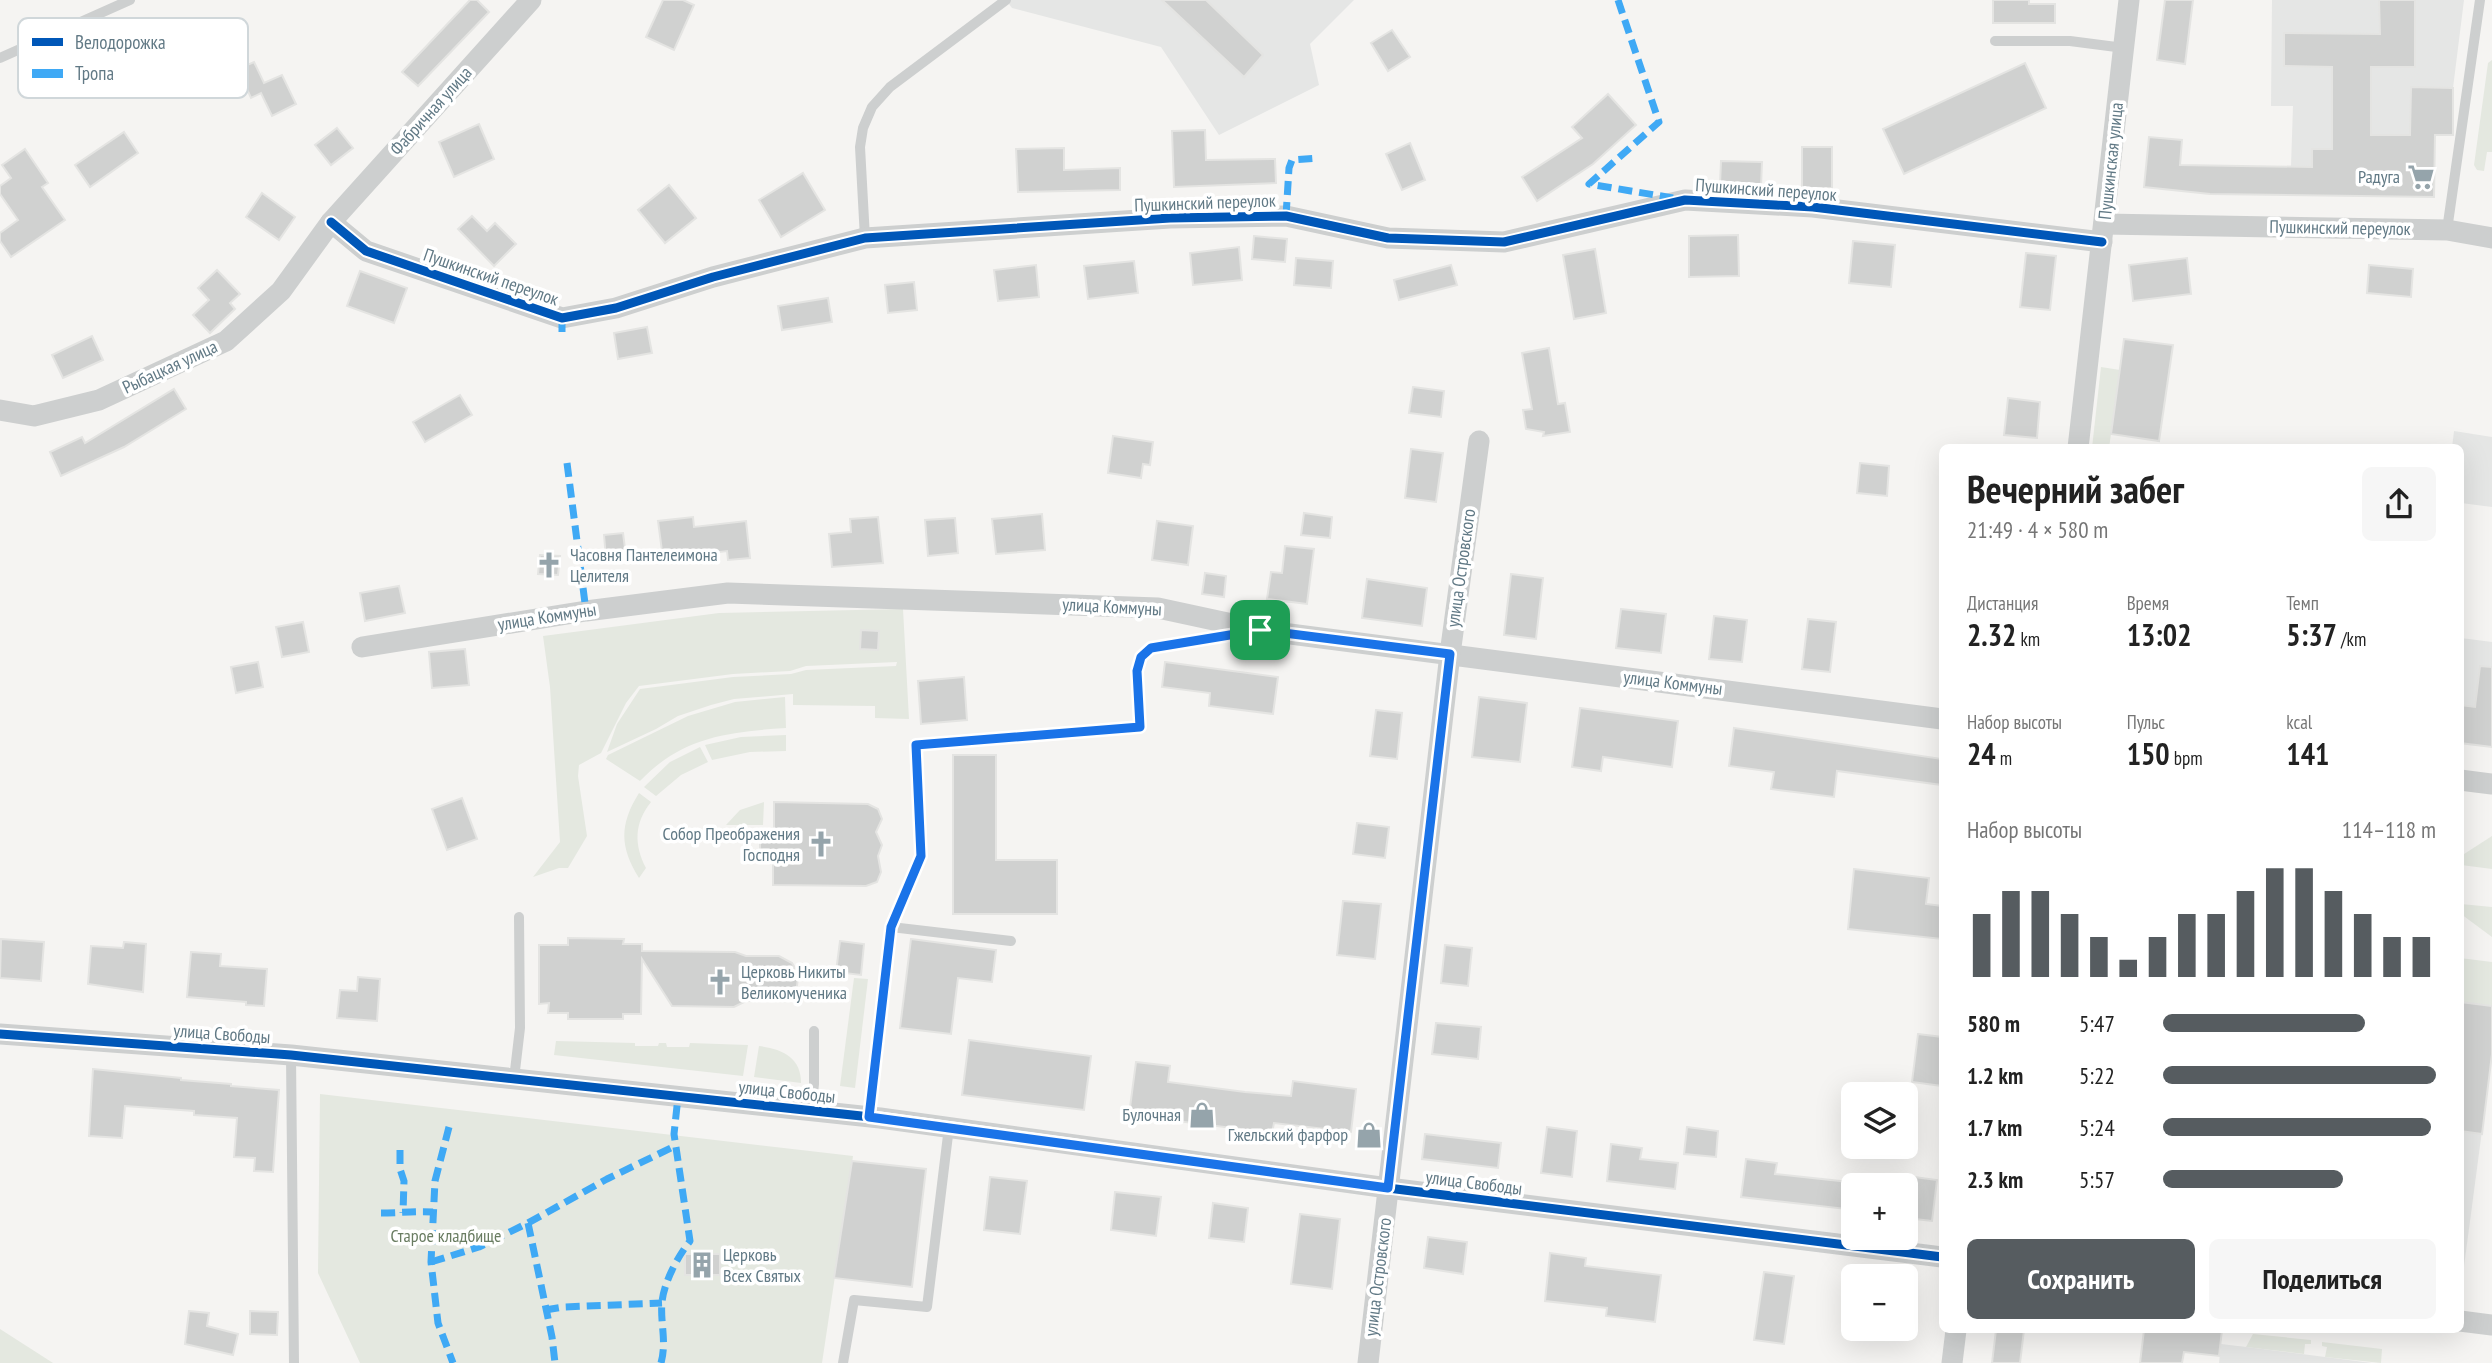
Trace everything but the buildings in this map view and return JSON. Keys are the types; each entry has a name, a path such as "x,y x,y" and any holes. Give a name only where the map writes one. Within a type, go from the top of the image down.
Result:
{"street":[{"name":"Фабричная улица","path":"331,222 531,0"},
{"name":"Пушкинская улица","path":"2078,444 2129,0"},
{"name":"Пушкинский переулок","path":"331,222 366,251 562,318 616,308 713,277 865,238 1170,218 1286,216 1388,238 1504,242 1685,200 1813,207 2103,233 2447,230 2492,238"},
{"name":"Рыбацкая улица","path":"0,410 34,416 99,400 226,341 281,291 331,222"},
{"name":"улица Островского","path":"1368,1363 1450,654 1479,441"},
{"name":"улица Коммуны","path":"362,646 586,611 727,593 1158,608 1260,630 1939,719"},
{"path":"2464,780 2492,784"},
{"name":"улица Свободы","path":"0,1034 291,1055 869,1117 1388,1188 1939,1257"},
{"path":"2464,1322 2492,1325"},
{"path":"1952,1363 1956,1333"}],"lane":[{"path":"90,18 130,0"},
{"path":"865,238 860,148 863,128 873,107 890,87 1006,0"},
{"path":"2447,230 2480,0"},
{"path":"1995,41 2070,41 2124,48"},
{"path":"0,58 18,50"},
{"path":"869,1117 891,927 921,856 916,745 1140,727 1137,671 1141,657 1151,648 1260,630"},
{"path":"514,1079 520,1028 519,917"},
{"path":"891,927 1011,941"},
{"path":"811,1111 814,1031"},
{"path":"291,1055 294,1363"},
{"path":"843,1363 854,1300 928,1307 949,1127"}],"shaded area":[{"path":"1006,0 1354,0 1310,44 1319,85 1219,135 1161,47 1012,8"},
{"path":"2272,0 2464,0 2453,88 2453,135 2435,136 2434,197 2210,194 2210,166 2291,166 2293,106 2271,106"},
{"path":"2454,431 2492,437 2492,507 2464,503 2464,444 2452,444"},
{"path":"2464,638 2492,642 2492,747 2464,743"},
{"path":"2464,1089 2487,1093 2464,1266"},
{"path":"2221,1344 2246,1347 2372,1363 2219,1363"}],"green space":[{"path":"2492,60 2492,152 2487,152 2484,171 2477,170 2474,165 2488,63"},
{"path":"2101,367 2120,370 2110,444 2092,444"},
{"path":"903,609 909,719 875,718 875,706 793,705 793,694 734,699 678,716 607,752 617,724 640,689 733,677 791,674 806,670 896,666 897,662 806,666 790,671 733,674 639,686 626,703 601,753 579,765 578,776 587,836 568,868 559,868 533,877 560,842 550,687 543,636 719,613"},
{"path":"785,697 786,728 725,735 689,746 656,766 640,781 606,759 608,755 688,716 735,702"},
{"path":"786,735 786,751 750,752 712,760 705,745 741,737"},
{"path":"700,747 708,762 681,775 656,796 644,787 670,762"},
{"path":"639,793 651,802 639,826 639,851 646,868 639,878 628,856 624,836 628,815"},
{"path":"764,802 763,825 726,825 740,810"},
{"path":"2492,836 2492,869 2464,865 2464,854"},
{"path":"2464,904 2492,907 2492,937 2464,916"},
{"path":"2464,958 2492,962 2492,1006 2464,1002"},
{"path":"854,978 868,979 855,1088 840,1086"},
{"path":"556,1041 635,1043 635,1046 658,1046 659,1043 666,1043 667,1047 689,1047 690,1043 748,1045 743,1076 554,1055"},
{"path":"759,1046 775,1049 789,1056 798,1067 801,1083 754,1077"},
{"name":"Старое кладбище","path":"320,1094 853,1156 822,1363 360,1363 318,1273"},
{"path":"0,1329 53,1363 0,1363"},
{"path":"2253,1334 2311,1340 2311,1344 2305,1344 2304,1354 2246,1347"},
{"path":"2322,1342 2382,1349 2381,1363 2325,1357 2327,1347 2322,1346"}],"marked path":[{"path":"1618,0 1659,122 1589,184 1673,198"},
{"path":"1286,216 1289,168 1292,160 1318,158"},
{"path":"562,318 562,336"},
{"path":"567,463 586,611"},
{"path":"661,1363 663,1294 672,1270 690,1241 674,1134 678,1097"},
{"path":"449,1127 435,1181 431,1262 438,1323 453,1363"},
{"path":"431,1262 479,1247 675,1146"},
{"path":"400,1150 400,1169 404,1181 403,1213"},
{"path":"381,1213 433,1212"},
{"path":"528,1223 555,1363"},
{"path":"545,1310 662,1303"}],"cycle path":[{"path":"331,222 366,251 562,318 616,308 713,277 865,238 1170,218 1286,216 1388,238 1504,242 1685,200 1813,207 2102,242"},
{"path":"0,1034 291,1055 880,1118 1388,1188 1939,1257"}],"place":[{"name":"Радуга","path":"2421,177"},
{"name":"Часовня Пантелеимона Целителя","path":"549,565"},
{"name":"Собор Преображения Господня","path":"821,844"},
{"name":"Церковь Никиты Великомученика","path":"720,982"},
{"name":"Булочная","path":"1202,1115"},
{"name":"Гжельский фарфор","path":"1369,1135"},
{"name":"Церковь Всех Святых","path":"702,1265"}],"route":[{"path":"1260,630 1450,654 1388,1188 869,1117 891,927 921,856 916,745 1140,727 1137,671 1141,657 1151,648 1260,630"}]}
